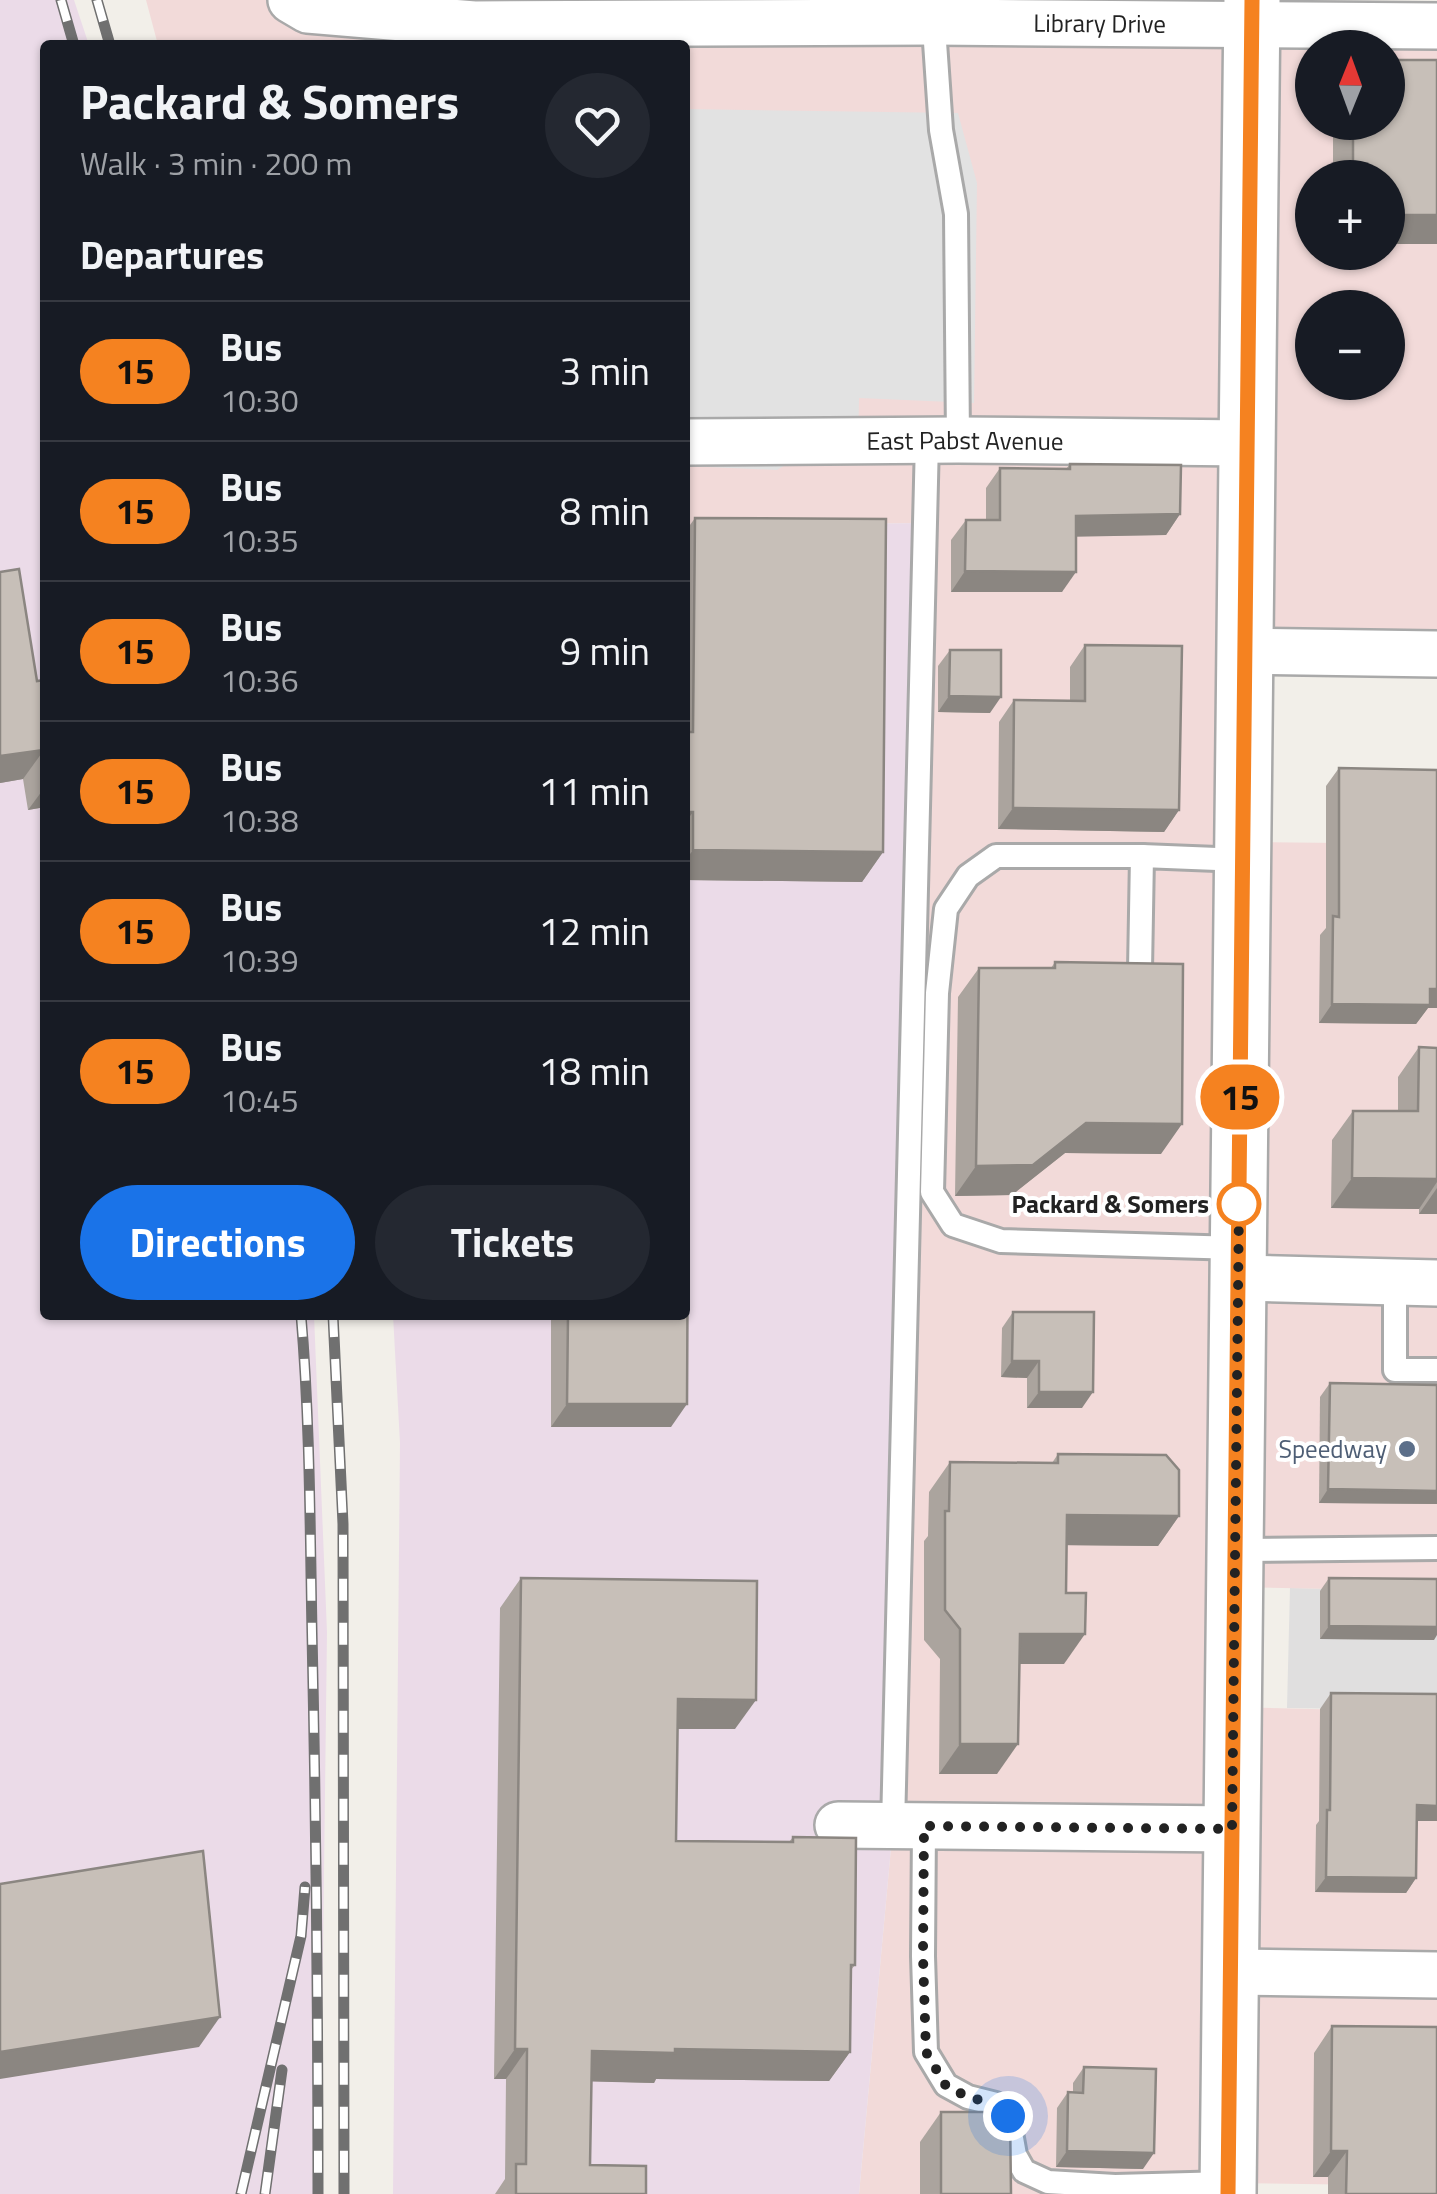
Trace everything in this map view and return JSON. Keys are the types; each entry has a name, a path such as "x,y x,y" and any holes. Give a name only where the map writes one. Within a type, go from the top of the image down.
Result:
{"street":[{"name":"Library Drive","path":"291,0 308,10 394,31 474,24 933,11 1252,12 1437,26"},
{"path":"1228,2189 1252,12"},
{"name":"East Pabst Avenue","path":"690,442 1247,443"},
{"path":"1245,650 1437,654"},
{"path":"1238,1263 1416,1282"},
{"path":"838,1826 1232,1829"},
{"path":"1230,1972 1437,1975"}],"lane":[{"path":"933,11 940,130 956,214 943,440 908,1826 923,1956 926,2052 946,2086 996,2104 1008,2116 1024,2171 1048,2182 1228,2189"},
{"path":"1238,1263 1001,1240 953,1226 932,1192 937,993 946,909 968,876 996,856 1242,860"},
{"path":"1140,970 1142,856"},
{"path":"1416,1282 1395,1370 1437,1370"},
{"path":"1235,1550 1437,1548"}],"shaded area":[{"path":"0,0 74,0 87,40 40,40 40,1320 314,1320 327,1632 320,2194 0,2194"},
{"path":"146,0 1252,0 1437,26 1437,654 1245,651 1243,842 1437,844 1437,1591 1235,1587 1234,1707 1437,1712 1437,2186 1229,2183 1228,2194 859,2194 893,1826 924,523 690,526 690,40 157,40"},
{"path":"690,109 958,113 977,183 974,403 859,398 858,459 792,461 777,470 690,466"},
{"path":"925,523 893,1826 859,2194 393,2194 400,1443 393,1320 690,1320 690,526"},
{"path":"1290,1588 1437,1591 1437,1710 1287,1708"}],"building":[{"path":"1405,60 1437,60 1437,215 1405,215 1405,160 1353,160 1353,140 1405,140"},
{"path":"1070,464 1181,465 1180,514 1076,516 1076,572 965,571 966,520 1000,520 1000,468 1070,469"},
{"path":"695,518 886,519 883,852 693,850"},
{"path":"19,569 37,681 40,681 40,751 0,756 0,572"},
{"path":"1085,645 1182,646 1179,810 1013,808 1014,700 1085,701"},
{"path":"950,650 1001,650 1001,697 949,696"},
{"path":"1339,768 1437,770 1437,989 1430,989 1430,1005 1332,1004 1333,916 1339,917"},
{"path":"1055,962 1183,964 1182,1124 1086,1123 1033,1165 976,1166 979,968 1055,968"},
{"path":"1419,1047 1437,1048 1437,1179 1352,1178 1353,1111 1418,1111"},
{"path":"1013,1312 1094,1312 1093,1392 1039,1392 1039,1361 1012,1361"},
{"path":"568,1320 687,1320 687,1404 567,1404"},
{"path":"1330,1383 1437,1385 1437,1491 1328,1489"},
{"path":"1058,1454 1166,1455 1179,1470 1179,1516 1067,1515 1066,1593 1086,1593 1085,1634 1020,1634 1018,1744 960,1744 960,1629 945,1610 945,1511 949,1511 950,1462 1058,1463"},
{"path":"521,1578 757,1581 756,1700 678,1699 676,1841 856,1838 850,2052 592,2051 590,2165 646,2166 646,2194 516,2194 516,2164 526,2164 527,2049 515,2049"},
{"path":"1329,1578 1437,1579 1437,1627 1329,1626"},
{"path":"1331,1693 1437,1694 1437,1806 1417,1805 1416,1878 1326,1877"},
{"path":"203,1851 220,2017 0,2052 0,1884"},
{"path":"1332,2026 1437,2027 1437,2194 1346,2194 1347,2151 1331,2151"},
{"path":"1084,2067 1156,2069 1154,2153 1067,2151 1068,2092 1083,2093"},
{"path":"941,2112 1010,2112 1011,2194 941,2194"}],"railway":[{"path":"61,0 73,40"},
{"path":"97,0 109,40"},
{"path":"301,1320 310,1514 318,2194"},
{"path":"333,1320 343,1524 344,2194"},
{"path":"241,2194 301,1936 305,1887"},
{"path":"265,2194 282,2070"}],"bus line":[{"name":"15","path":"1228,2194 1252,0"}],"place":[{"name":"Packard & Somers","path":"1239,1204"},
{"name":"Speedway","path":"1407,1449"}],"route":[{"path":"1008,2116 996,2104 946,2086 926,2052 924,1826 1232,1829 1239,1204"}]}
